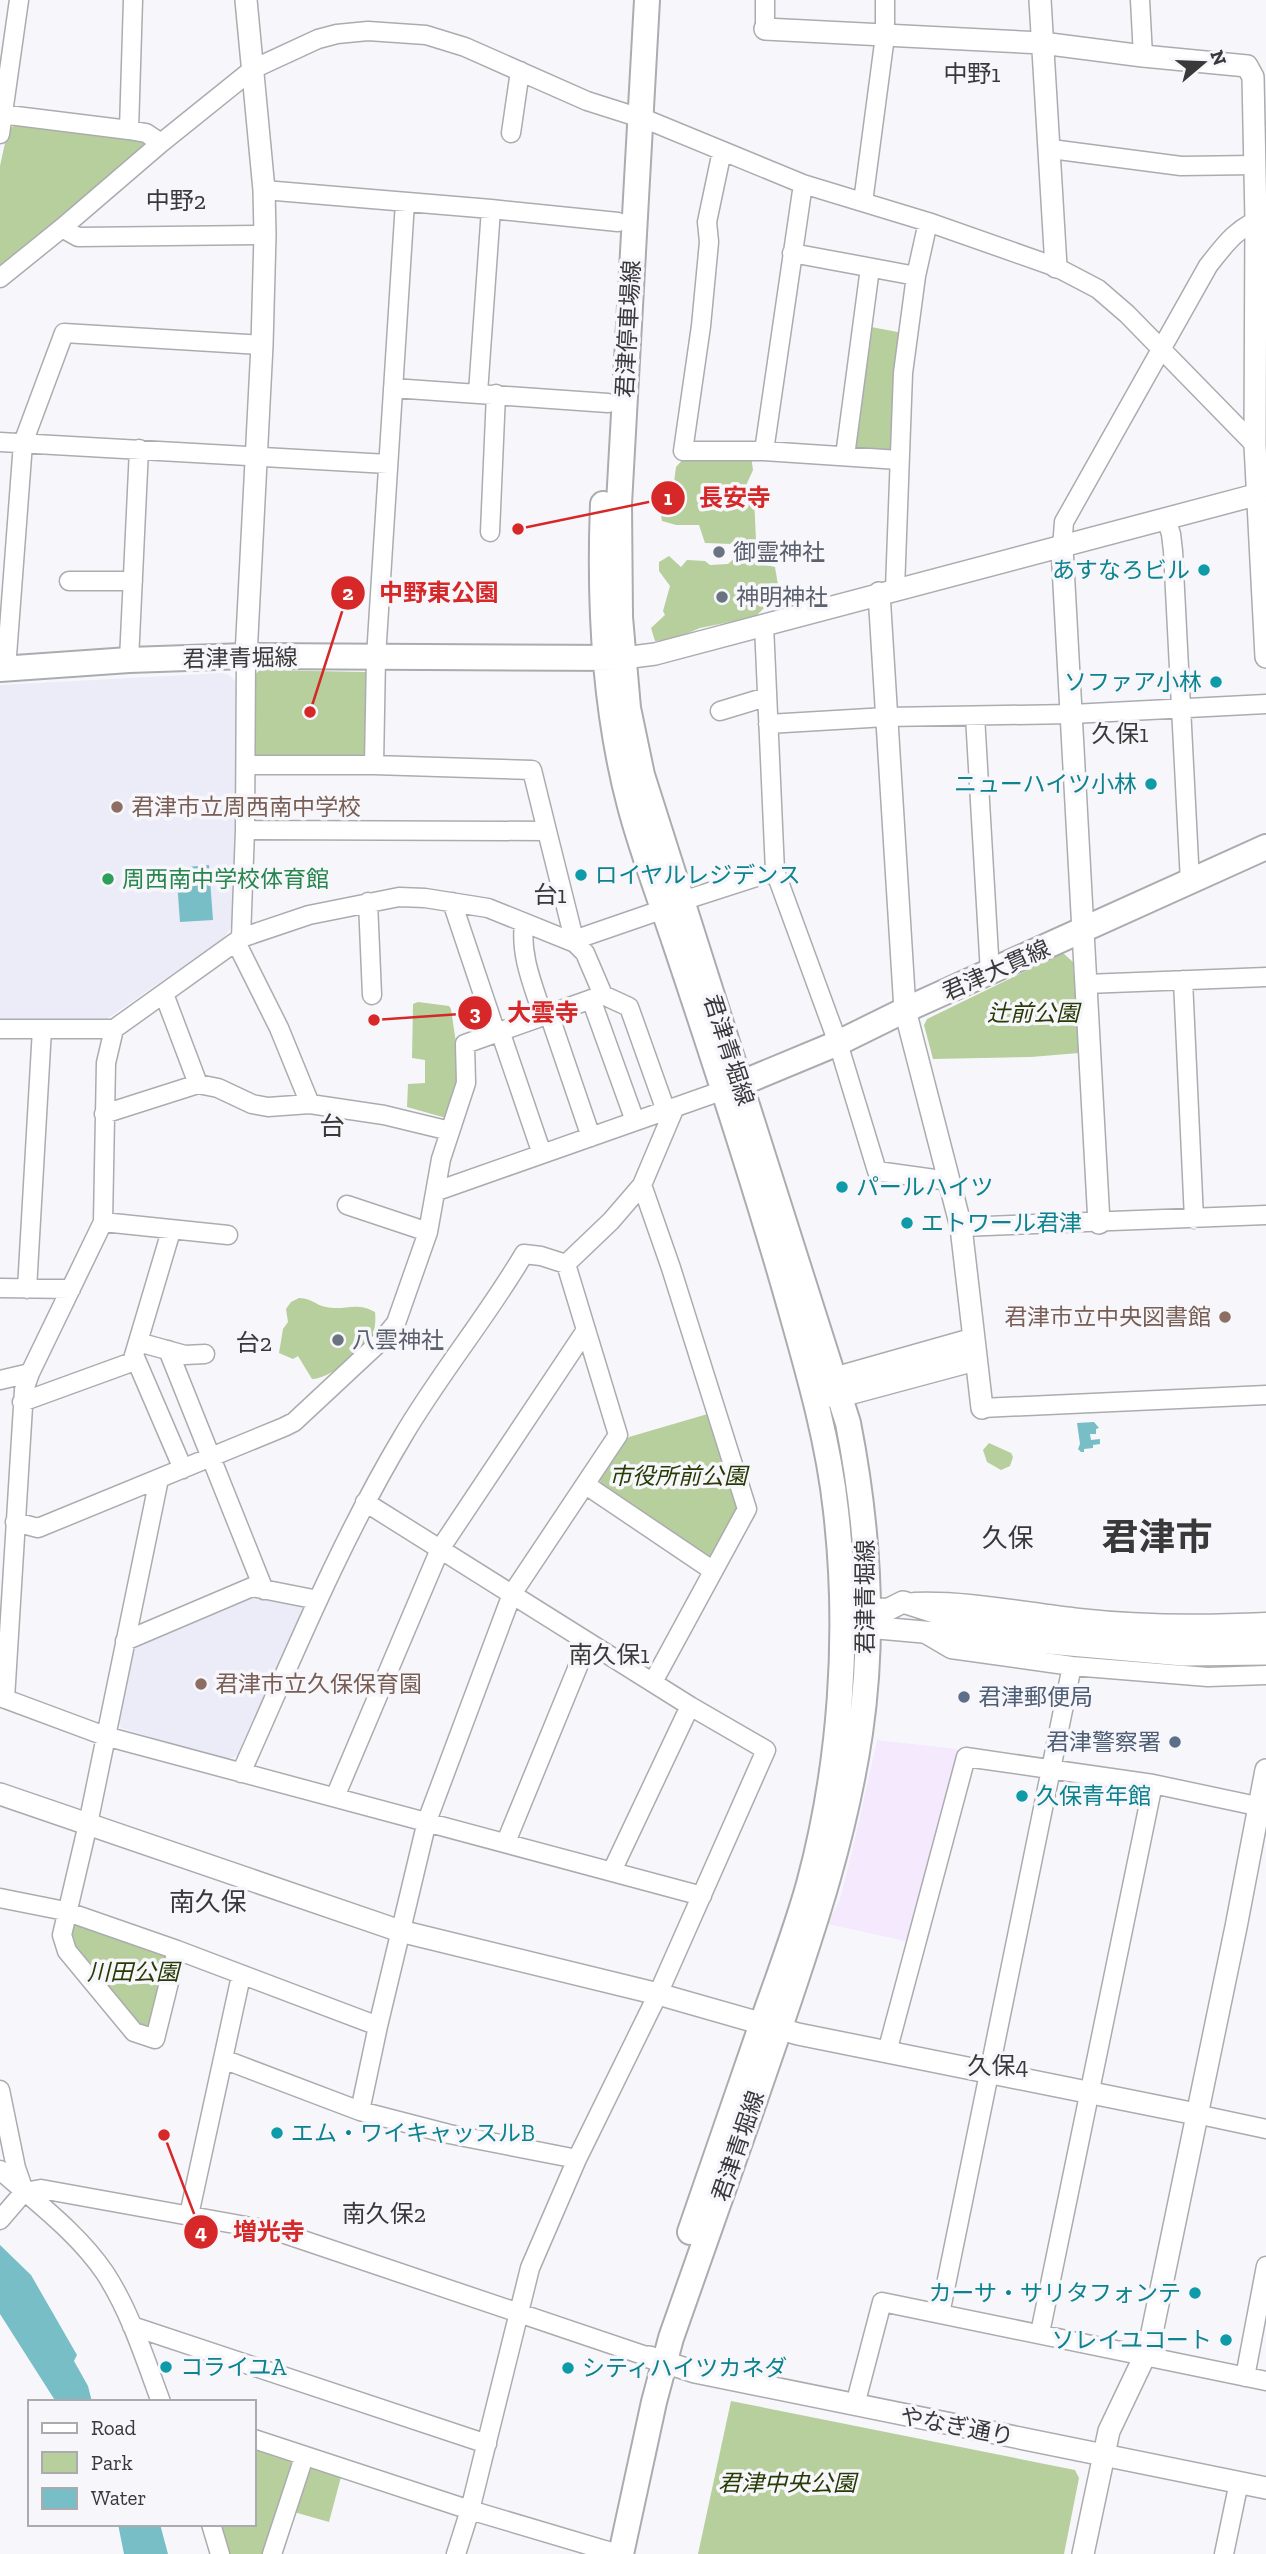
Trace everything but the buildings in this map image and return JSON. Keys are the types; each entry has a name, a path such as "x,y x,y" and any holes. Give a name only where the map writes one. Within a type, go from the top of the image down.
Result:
{"main road":[{"name":"君津停車場線","path":"615,658 620,617 619,504 632,115 630,0"},
{"name":"君津停車場線","path":"615,658 601,564 608,403 618,222 647,0"},
{"name":"君津青堀線","path":"3,669 129,660 246,656 615,658 673,905 732,1087 838,1387 848,1423 862,1503 868,1575 860,1732 847,1804 827,1888 770,2027 657,2360 612,2553"},
{"name":"君津大貫線","path":"732,1087 838,1043 905,1010 1266,847"},
{"name":"君津青堀線","path":"732,1087 828,1461 836,1511 842,1612 841,1700 819,1841 770,2027"}],"street":[{"path":"0,134 19,0"},
{"path":"129,130 133,0"},
{"path":"246,0 264,190 265,235 246,656 245,830 239,940 310,1104"},
{"path":"765,0 765,29 1042,43 1143,56 1241,64 1258,72 1255,165 1261,218 1255,445 1262,493 1266,657"},
{"path":"863,202 885,36 885,0"},
{"path":"1040,0 1056,267"},
{"path":"1140,0 1143,56"},
{"path":"0,278 253,69 318,39 337,34 368,31 426,35 465,47 587,101 632,115 803,184 928,222 1056,267 1098,289 1127,314 1255,445"},
{"path":"510,133 520,71"},
{"path":"2,114 129,130 146,134 161,143"},
{"path":"1051,149 1181,166 1255,165"},
{"path":"722,151 707,222 709,242 701,326 682,451 764,451 899,460"},
{"path":"764,451 803,184"},
{"path":"264,190 618,222"},
{"path":"374,765 376,657 405,202"},
{"path":"489,532 487,394 491,209"},
{"path":"1099,1223 1062,548 1064,522 1208,266 1241,227 1261,218"},
{"path":"928,222 916,276 903,373 899,460 887,591 886,717 905,1010 961,1227 982,1408 1266,1395"},
{"path":"62,228 78,237 265,235"},
{"path":"792,253 916,276"},
{"path":"845,456 870,268"},
{"path":"3,669 23,443 64,333 262,345"},
{"path":"393,387 608,403"},
{"path":"0,442 388,464"},
{"path":"129,660 139,449"},
{"path":"615,658 655,654 1262,493"},
{"path":"1166,519 1173,551 1190,882"},
{"path":"69,581 133,581"},
{"path":"764,625 775,871 838,1043 877,1171 949,1181"},
{"path":"720,711 766,697"},
{"path":"768,724 886,717 1072,714 1266,705"},
{"path":"975,716 990,973"},
{"path":"246,765 374,765 532,770 575,942 584,953 635,1121"},
{"path":"245,830 547,831"},
{"path":"0,1029 114,1029 239,940 309,915 368,902 399,897 488,908 575,942 775,871"},
{"path":"368,902 372,995"},
{"path":"452,902 542,1154"},
{"path":"524,923 524,960 591,1137"},
{"path":"1086,984 1266,977"},
{"path":"1183,980 1194,1219"},
{"path":"164,994 198,1084"},
{"path":"15,1522 38,1528 294,1422 382,1340 396,1323 428,1232 441,1160 466,1083 465,1044 597,997 629,1007 671,1109 642,1185 611,1221 566,1265"},
{"path":"27,1289 42,1029"},
{"path":"114,1029 106,1063 103,1222 30,1373 22,1402 3,1698 106,1735 702,1896"},
{"path":"104,1114 198,1084 218,1088 252,1104 268,1107 310,1104 384,1115 450,1131"},
{"path":"436,1191 732,1087"},
{"path":"642,1185 747,1509 653,1682"},
{"path":"347,1205 428,1232"},
{"path":"961,1227 1266,1215"},
{"path":"103,1222 228,1235"},
{"path":"22,1402 132,1362 171,1231"},
{"path":"242,1773 318,1600 365,1502 448,1364 496,1302 524,1254 541,1256 566,1265"},
{"path":"360,2111 427,1821 512,1594 618,1435 566,1265"},
{"path":"0,1288 71,1289"},
{"path":"335,1797 440,1549 586,1330"},
{"path":"136,1349 168,1350 185,1355 205,1354"},
{"path":"136,1349 183,1469"},
{"path":"168,1350 264,1590"},
{"path":"813,1396 974,1350"},
{"path":"0,1380 30,1373"},
{"path":"159,1479 88,1824 65,1912 62,1935 67,1951 134,2032 155,2039 177,1950"},
{"path":"586,1485 712,1570"},
{"path":"365,1502 690,1706 766,1750 658,1994 577,2159 530,2268 470,2510 456,2554"},
{"path":"125,1641 252,1587 318,1600"},
{"path":"867,1617 903,1602 949,1601 1082,1618 1196,1626 1266,1622"},
{"path":"903,1602 947,1625 1106,1650 1183,1655 1266,1654"},
{"path":"842,1612 921,1631 951,1649 1072,1666 1208,1677 1266,1675"},
{"path":"921,1631 947,1625 1239,1640 1266,1638"},
{"path":"506,1842 588,1642"},
{"path":"940,2314 1072,1666"},
{"path":"612,1871 690,1706"},
{"path":"887,2052 967,1757 1153,1784 1262,1808"},
{"path":"1083,2554 1103,2455 1116,2414 1146,2354 1262,1808 1266,1770"},
{"path":"1040,2333 1153,1784"},
{"path":"0,1794 400,1931 658,1994 770,2027 1266,2129"},
{"path":"0,1898 65,1912 177,1950 378,2026"},
{"path":"189,2215 241,1976"},
{"path":"223,2059 360,2111 449,2134 577,2159"},
{"path":"0,2090 16,2168 19,2197"},
{"path":"0,2170 19,2197 73,2236 105,2273 132,2326 160,2400"},
{"path":"0,2220 19,2197 41,2189 279,2232 657,2360"},
{"path":"1245,2377 1266,2266"},
{"path":"855,2406 882,2302 1146,2354 1166,2361 1266,2381"},
{"path":"132,2326 487,2444"},
{"name":"やなぎ通り","path":"657,2360 695,2372 855,2406 1266,2488"},
{"path":"256,2441 612,2553"},
{"path":"272,2554 304,2457"},
{"path":"1224,2554 1238,2482"},
{"path":"212,2526 220,2554"}],"shaded area":[{"name":"君津市立周西南中学校","path":"223,673 235,681 237,694 233,920 230,929 224,938 104,1021 0,1020 0,685"},
{"name":"君津市立久保保育園","path":"248,1593 310,1604 240,1755 226,1760 121,1728 118,1720 135,1648 141,1641"},
{"path":"877,1740 958,1749 909,1942 828,1924 840,1899"}],"green space":[{"path":"16,125 141,136 146,142 144,149 0,265 0,166 8,129"},
{"path":"866,326 903,333 895,451 854,454"},
{"path":"686,456 751,456 753,470 744,490 754,498 756,540 751,549 752,562 775,567 779,591 768,596 766,606 755,617 700,628 672,640 655,641 651,628 665,615 663,611 670,586 659,571 659,562 669,556 681,567 687,560 705,561 710,565 728,564 738,555 737,547 732,544 705,543 699,525 676,525 662,521 661,515 673,490 676,467"},
{"path":"260,670 366,672 369,675 367,752 361,756 251,757 251,678"},
{"name":"辻前公園","path":"1063,953 1073,962 1079,1053 933,1059 924,1025 927,1019"},
{"path":"418,1002 449,1006 451,1009 456,1043 457,1095 446,1118 407,1107 408,1084 425,1083 425,1060 412,1058 413,1004"},
{"path":"299,1298 326,1307 362,1307 375,1312 371,1339 344,1365 312,1379 298,1356 293,1359 279,1353 283,1329 288,1322 286,1309 291,1302"},
{"name":"市役所前公園","path":"711,1413 739,1502 715,1555 706,1557 602,1485 599,1479 629,1437"},
{"path":"989,1443 1011,1453 1013,1457 1010,1466 1001,1470 987,1462 983,1450"},
{"name":"川田公園","path":"71,1923 168,1954 151,2026 139,2026 74,1951 65,1934"},
{"name":"君津中央公園","path":"731,2401 1075,2470 1079,2478 1064,2554 698,2554"},
{"path":"256,2446 290,2459 292,2462 263,2554 228,2554 217,2526 256,2526"},
{"path":"312,2468 341,2477 329,2522 294,2512 306,2473"}],"water":[{"path":"209,865 213,920 180,922 176,868"},
{"path":"1094,1422 1099,1428 1096,1429 1096,1434 1090,1434 1091,1440 1100,1439 1100,1444 1081,1452 1078,1449 1080,1444 1077,1423"},
{"path":"0,2245 31,2275 77,2355 74,2361 88,2386 92,2400 55,2400 0,2314"},
{"path":"118,2526 161,2526 168,2554 124,2554"}],"place":[{"name":"長安寺","path":"518,529"},
{"name":"御霊神社","path":"719,552"},
{"name":"あすなろビル","path":"1204,570"},
{"name":"神明神社","path":"722,597"},
{"name":"ソファア小林","path":"1216,682"},
{"name":"中野東公園","path":"310,712"},
{"name":"ニューハイツ小林","path":"1151,784"},
{"name":"君津市立周西南中学校","path":"117,807"},
{"name":"ロイヤルレジデンス","path":"581,875"},
{"name":"周西南中学校体育館","path":"108,879"},
{"name":"大雲寺","path":"374,1020"},
{"name":"パールハイツ","path":"842,1187"},
{"name":"エトワール君津","path":"907,1223"},
{"name":"君津市立中央図書館","path":"1225,1317"},
{"name":"八雲神社","path":"338,1340"},
{"name":"君津市立久保保育園","path":"201,1684"},
{"name":"君津郵便局","path":"964,1697"},
{"name":"君津警察署","path":"1175,1742"},
{"name":"久保青年館","path":"1022,1796"},
{"name":"エム・ワイキャッスルB","path":"277,2133"},
{"name":"増光寺","path":"164,2135"},
{"name":"カーサ・サリタフォンテ","path":"1195,2293"},
{"name":"ソレイユコート","path":"1226,2340"},
{"name":"コライユA","path":"166,2367"},
{"name":"シティハイツカネダ","path":"568,2368"}],"district":[{"name":"中野1","path":"972,74"},
{"name":"中野2","path":"176,201"},
{"name":"久保1","path":"1120,734"},
{"name":"台1","path":"550,895"},
{"name":"台","path":"332,1126"},
{"name":"台2","path":"254,1343"},
{"name":"君津市","path":"1157,1537"},
{"name":"久保","path":"1008,1538"},
{"name":"南久保1","path":"609,1655"},
{"name":"南久保","path":"208,1902"},
{"name":"久保4","path":"998,2066"},
{"name":"南久保2","path":"384,2214"}]}
